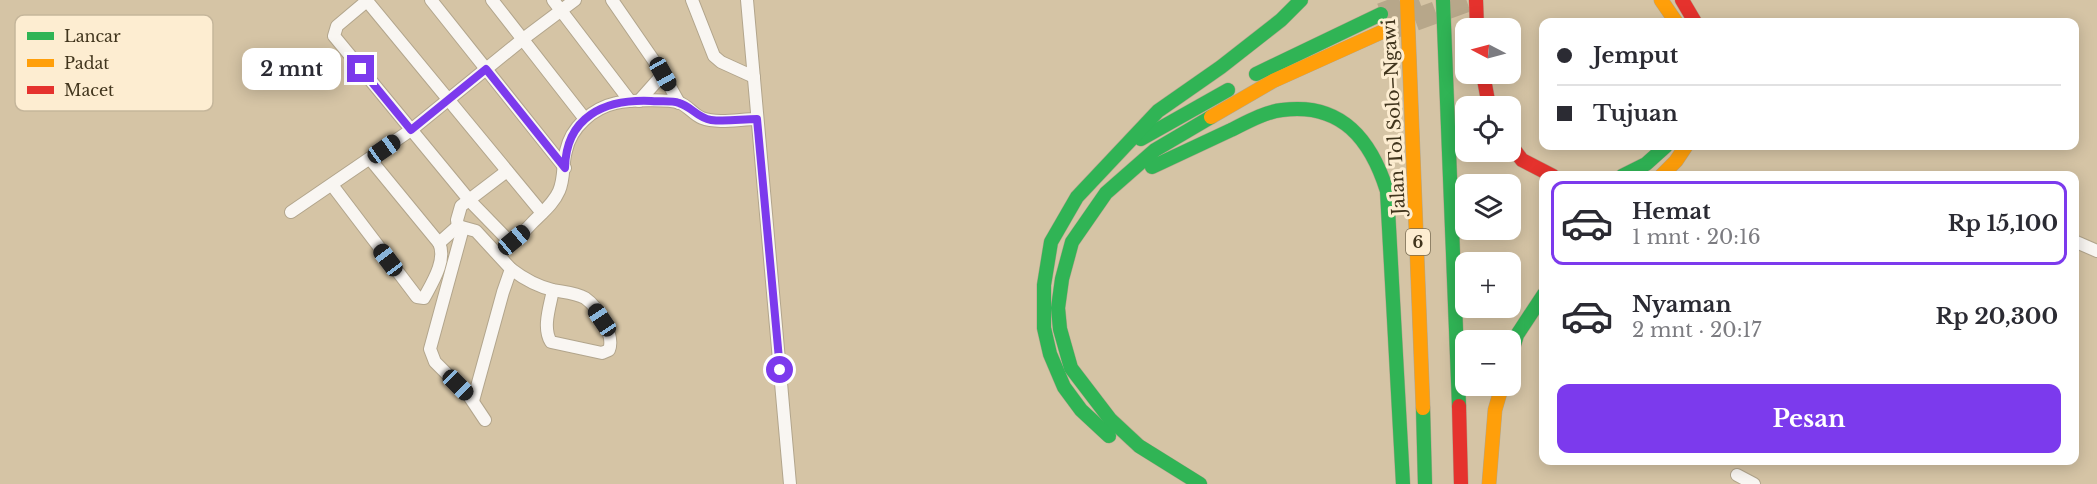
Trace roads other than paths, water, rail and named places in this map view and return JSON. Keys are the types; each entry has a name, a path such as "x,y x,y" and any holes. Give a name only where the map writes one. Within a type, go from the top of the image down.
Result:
{"highway":[{"path":"1154,472 1127,454 1081,410 1065,387 1057,370 1050,354 1044,328 1044,285 1051,242 1077,197 1158,111 1247,47 1281,20 1301,0"},
{"name":"Jalan Tol Solo–Ngawi","path":"1407,0 1422,336 1425,484"},
{"name":"6","path":"1443,0 1457,317 1461,484"},
{"path":"1476,0 1477,18"},
{"path":"1662,0 1673,18"},
{"path":"1682,0 1693,18"},
{"path":"1119,152 1286,58 1381,14"},
{"path":"1200,484 1139,446 1110,419 1071,368 1060,329 1058,308 1062,279 1072,242 1106,193 1155,150 1273,81 1384,31"},
{"path":"1121,181 1254,119 1282,110 1319,111 1345,123 1362,138 1379,166 1387,191 1403,484"},
{"path":"1634,171 1662,150"},
{"path":"1666,171 1683,150"},
{"path":"1521,159 1543,171"},
{"path":"1520,330 1539,302"},
{"path":"1489,484 1495,410 1499,396"}],"street":[{"path":"542,213 367,0 337,26 334,36 470,201 508,242 527,229 554,201 564,178 565,152 570,137 585,119 608,106 634,101 679,103"},
{"path":"431,0 565,168"},
{"path":"492,0 585,119"},
{"path":"552,0 634,101"},
{"path":"291,212 411,130 575,0"},
{"path":"612,0 663,74 679,103 701,118 712,120 757,119"},
{"path":"692,0 714,56 721,62 754,77"},
{"path":"747,0 790,484"},
{"path":"634,101 663,74"},
{"path":"332,185 417,297 424,298 434,279 441,254 439,243 370,159"},
{"path":"486,420 473,401 435,362 430,349 461,227 457,213 460,206 470,201 507,171"},
{"path":"439,243 461,227"},
{"path":"461,227 476,231 511,269 528,282 584,298 611,333 609,350 602,353 550,342 546,335 546,328 552,290"},
{"path":"2079,243 2097,250"},
{"path":"473,401 511,269"},
{"path":"1737,475 1754,484"}],"tunnel":[{"path":"1381,14 1419,0"},
{"path":"1384,31 1470,0"}]}
